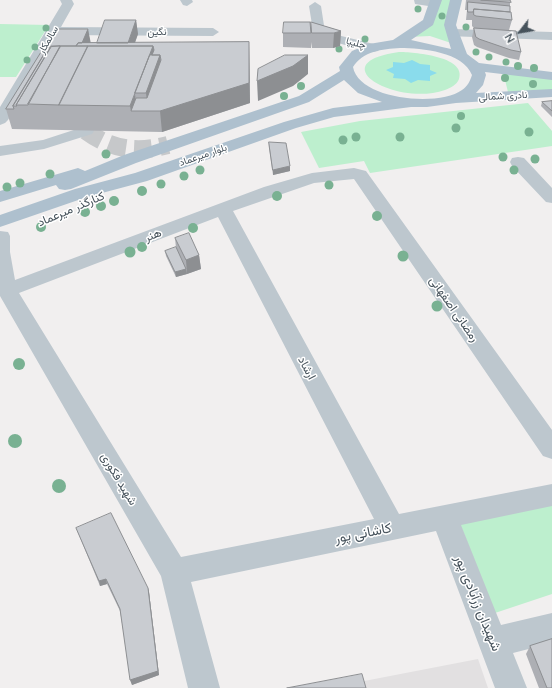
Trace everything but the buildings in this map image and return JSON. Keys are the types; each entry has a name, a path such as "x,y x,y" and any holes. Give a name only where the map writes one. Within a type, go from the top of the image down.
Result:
{"main road":[{"path":"456,0 450,25 461,56"},
{"path":"397,44 429,22 436,2"},
{"path":"397,44 432,46 461,56 473,66 478,75 477,84 468,92 454,99 432,103 385,99 366,92 352,82 346,67 352,58 373,48 397,44"},
{"name":"نادری شمالی","path":"473,66 552,76"},
{"name":"بلوار میرعماد","path":"0,207 270,112 308,97 347,72"},
{"path":"524,73 518,78 519,84 526,90 545,94"},
{"path":"308,97 333,93 344,95 348,100 333,114"},
{"name":"نادری شمالی","path":"454,99 545,94"},
{"name":"بلوار میرعماد","path":"141,177 290,125 333,114 408,102"},
{"path":"0,197 51,180 130,160"},
{"name":"کنارگذر میرعماد","path":"0,231 78,208 141,177"}],"street":[{"name":"سالمکار","path":"0,120 68,4 66,0"},
{"path":"419,1 436,2"},
{"name":"چلیپا","path":"314,6 319,34 373,48"},
{"name":"نگین","path":"53,31 160,26 213,32"},
{"path":"154,47 160,26"},
{"path":"453,33 546,39"},
{"path":"0,151 39,146 63,140 86,131"},
{"path":"518,162 552,198"},
{"name":"هنر","path":"3,287 222,208 312,178 354,173"},
{"name":"رمضانی اصفهانی","path":"354,173 360,175 552,449"},
{"name":"ارشاد","path":"222,208 392,528"},
{"path":"0,231 3,287"},
{"name":"شهید فکوری","path":"3,287 174,572 204,688"},
{"name":"کاشانی پور","path":"174,572 552,495"},
{"name":"شهیدان زرآبادی پور","path":"444,517 512,688"},
{"path":"494,642 552,628"}],"shaded area":[{"path":"478,659 488,688 328,688"}],"green space":[{"path":"436,0 456,0 450,25 457,45 430,36 408,37 429,22"},
{"path":"0,24 49,25 16,77 0,77"},
{"path":"399,52 426,54 447,60 455,65 459,71 459,79 457,83 445,90 426,94 406,93 374,82 366,73 366,65 376,57"},
{"path":"496,69 552,76 552,93 509,96 504,76"},
{"path":"528,103 552,131 552,146 370,173 364,161 319,168 301,132 360,121"},
{"path":"552,503 552,594 495,613 459,521"}],"water":[{"path":"412,60 420,64 430,65 430,70 437,73 430,76 430,81 418,80 411,83 405,79 393,78 394,74 386,70 393,67 393,62 404,63"}],"tunnel":[{"path":"86,131 105,142 125,148 146,149 168,145"}]}
